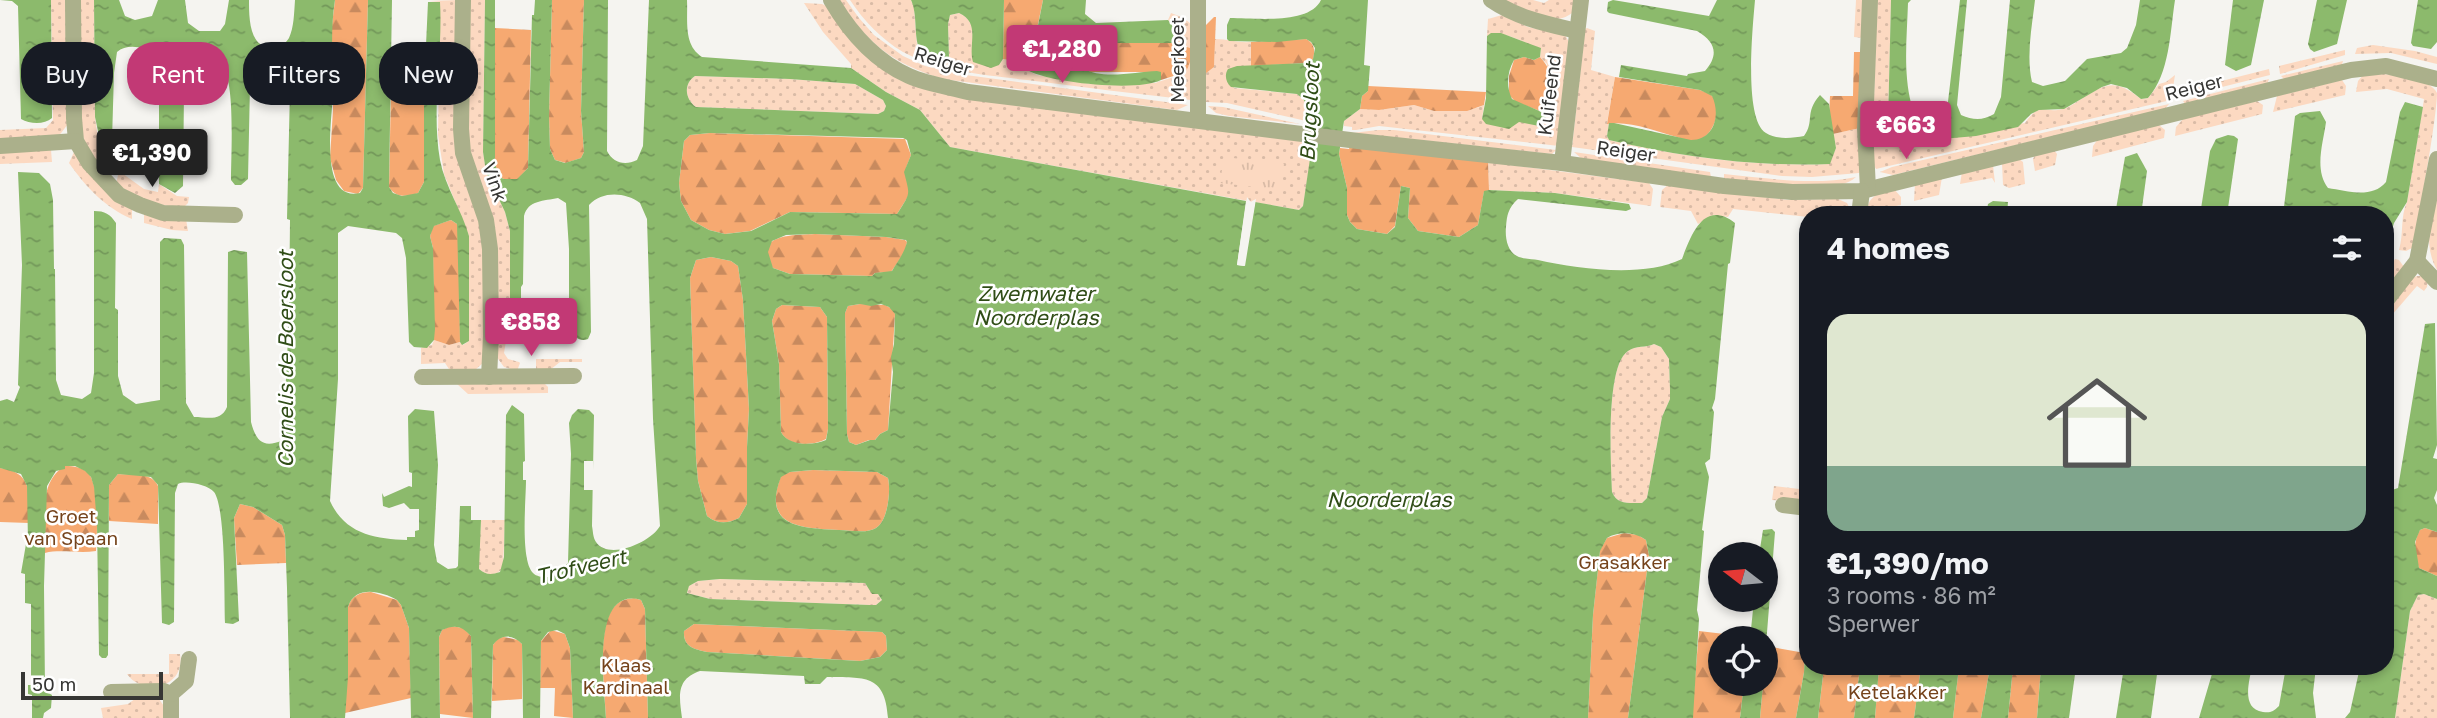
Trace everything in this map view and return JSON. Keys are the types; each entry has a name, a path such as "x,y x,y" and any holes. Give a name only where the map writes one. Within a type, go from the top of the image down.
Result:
{"street":[{"path":"73,0 76,141 89,163 120,195 140,205 163,213 236,215"},
{"name":"Vink","path":"463,0 461,129 463,153 486,220 490,249 489,377"},
{"name":"Reiger","path":"831,0 845,23 879,58 909,76 968,92 1792,192 1865,190 2351,70 2386,66 2437,79"},
{"name":"Meerkoet","path":"1198,0 1198,119"},
{"name":"Kuifeend","path":"1491,0 1508,12 1577,31"},
{"name":"Kuifeend","path":"1562,163 1581,0"},
{"path":"1861,206 1865,190 1870,0"},
{"path":"0,146 76,141"},
{"path":"2394,290 2417,261 2437,159"},
{"path":"2417,261 2437,282"},
{"path":"422,377 574,376"},
{"path":"1783,505 1799,507"},
{"path":"171,718 171,694 186,681 189,659"},
{"path":"111,692 164,691 171,694"}],"green space":[{"path":"51,0 68,0 68,42 52,42"},
{"path":"79,0 94,0 94,42 80,42"},
{"path":"335,0 368,0 363,188 358,194 344,191 336,180 330,158 333,105 365,105 365,42 331,42"},
{"path":"458,0 457,42 439,42 440,2 429,1"},
{"path":"468,0 485,0 483,152 486,172 505,212 510,231 510,338 506,341 504,353 508,359 520,363 517,371 504,367 496,356 495,247 468,152 468,105 478,105 478,42 468,42"},
{"path":"552,0 584,0 581,111 584,152 581,158 566,163 555,160 550,149"},
{"path":"838,0 846,0 874,35 903,56 925,66 966,75 1188,105 1177,110 943,79 909,66 883,50 860,29"},
{"path":"850,0 911,0 917,46 949,57 950,15 959,13 965,16 971,26 972,58 999,65 1003,59 1030,63 1029,71 1037,75 1092,84 1155,83 1180,75 1187,46 1174,43 1173,26 1168,20 1171,13 1184,18 1193,26 1191,100 980,74 932,64 903,52 887,41 867,22"},
{"path":"1004,0 1043,0 1030,63 1003,59"},
{"path":"1503,0 1533,0 1544,3 1549,0 1576,0 1572,13 1546,19"},
{"path":"1856,0 1864,0 1863,38 1854,37"},
{"path":"1877,0 1891,0 1888,123 1895,147 2025,123 2039,110 2065,108 2095,90 2110,85 2124,88 2141,99 2148,98 2159,84 2175,75 2171,100 1876,169 1872,162"},
{"path":"804,3 826,6 849,39 899,77 1304,139 1303,143 1313,144 1303,206 1299,210 950,147 920,110 886,92 851,68 851,64 823,32"},
{"path":"1502,15 1528,27 1565,35 1569,42 1559,146 1379,126 1352,130 1352,127 1344,126 1344,121 1360,109 1379,110 1414,105 1434,111 1477,108 1484,105 1482,119 1518,122 1544,113 1540,111 1547,106 1547,64 1540,57 1541,49 1506,35 1487,36 1488,19"},
{"path":"1214,17 1214,67 1205,74 1205,26"},
{"path":"495,28 531,30 528,168 517,180 499,177 495,163"},
{"path":"1587,28 1595,31 1591,70 1615,77 1607,123 1609,140 1719,159 1774,164 1829,164 1836,148 1833,134 1860,128 1859,173 1812,177 1782,176 1572,147"},
{"path":"1215,39 1251,42 1251,66 1237,66 1234,88 1297,94 1316,118 1315,123 1227,103 1206,102 1205,74 1214,67"},
{"path":"1306,39 1313,45 1314,50 1313,60 1308,63 1251,66 1251,42"},
{"path":"1092,43 1174,43 1190,48 1190,62 1186,72 1161,80 1161,72 1090,72 1083,68 1082,57 1086,47"},
{"path":"2373,45 2437,57 2437,64 2391,53 2355,54 2357,48"},
{"path":"2345,50 2345,55 2280,74 2279,66"},
{"path":"1854,52 1863,55 1860,128 1833,134 1829,117 1830,96 1853,96"},
{"path":"1524,57 1534,60 1540,57 1552,77 1550,98 1540,111 1516,102 1509,95 1509,76 1514,60"},
{"path":"2343,61 2341,67 2285,80 2281,76"},
{"path":"2269,69 2270,75 2182,97 2182,91"},
{"path":"2384,74 2421,81 2434,88 2437,93 2419,215 2412,248 2406,251 2399,250 2424,99 2387,89 2356,92 2358,81 2363,75"},
{"path":"695,76 855,84 883,100 886,106 884,111 878,114 696,107 687,92 691,79"},
{"path":"1615,77 1709,93 1717,106 1713,127 1704,138 1693,141 1633,125 1607,124"},
{"path":"2269,79 2267,85 2185,104 2183,101"},
{"path":"2342,80 2346,86 2345,95 2273,112 2277,96"},
{"path":"1368,86 1486,92 1484,105 1467,111 1434,111 1414,105 1379,110 1360,109 1362,96 1368,91"},
{"path":"2257,101 2263,105 2262,114 2175,136 2176,127 2183,119"},
{"path":"2169,104 2165,109 1893,175 1880,172 1892,167"},
{"path":"53,105 68,105 68,124 58,137 0,141 0,130 46,128 53,120"},
{"path":"81,105 95,105 98,139 111,161 104,169 85,143 81,130"},
{"path":"391,105 424,105 424,182 418,193 406,196 398,195 389,187"},
{"path":"438,105 456,105 456,124 486,255 483,363 475,370 451,372 445,363 421,364 421,348 432,345 434,340 449,345 460,342 463,345 469,341 469,236 444,174 438,135"},
{"path":"1208,106 1300,124 1229,116 1216,113"},
{"path":"2159,125 2165,130 2164,138 2092,157 2093,146 2098,139"},
{"path":"1378,130 1556,150 1552,154 1352,133"},
{"path":"710,133 905,139 911,155 906,168 909,195 897,214 790,212 750,231 725,234 709,230 691,220 681,201 679,183 684,141 690,135"},
{"path":"1350,146 1488,162 1489,190 1484,192 1478,225 1459,237 1418,231 1408,218 1410,188 1401,186 1395,226 1387,234 1357,229 1347,215 1347,188 1339,154 1340,148 1349,149"},
{"path":"51,150 52,162 0,164 0,152"},
{"path":"2054,150 2057,154 2055,165 2035,171 2035,155"},
{"path":"74,152 132,207 132,219 96,196 82,180 69,163"},
{"path":"1574,152 1710,172 1711,177 1582,159"},
{"path":"1224,157 1284,164 1281,190 1220,183"},
{"path":"2019,159 2023,162 2025,184 2009,188 2003,185 2002,163"},
{"path":"1488,162 1649,183 1653,189 1651,206 1555,193 1489,190"},
{"path":"1993,165 1995,183 1992,178 1960,184 1962,172"},
{"path":"119,171 144,189 158,192 159,184 177,196 189,197 188,203 183,208 140,197 116,184"},
{"path":"1724,174 1806,181 1856,177 1830,186 1793,187 1724,179"},
{"path":"1942,177 1939,195 1914,201 1915,184"},
{"path":"1668,185 1788,200 1838,199 1848,206 1799,206 1799,216 1733,209 1728,217 1714,215 1698,224 1691,211 1660,207 1662,190"},
{"path":"2437,185 2437,270 2432,260 2429,239"},
{"path":"1894,189 1901,197 1901,205 1868,206 1874,196"},
{"path":"144,211 186,219 188,231 144,223"},
{"path":"451,220 459,229 460,342 449,345 434,340 433,248 430,236 433,226"},
{"path":"815,234 886,237 907,242 905,252 891,272 875,273 872,276 790,274 773,268 767,257 767,248 771,243 786,236"},
{"path":"711,257 731,261 738,266 743,300 749,409 747,504 739,518 726,522 714,521 707,516 698,481 696,458 690,278 696,260"},
{"path":"2399,260 2404,267 2394,281 2394,261"},
{"path":"2424,276 2428,279 2427,287 2424,291 2417,286 2394,313 2394,299 2410,279"},
{"path":"782,305 820,307 827,317 828,429 826,439 815,443 795,443 781,432 779,364 772,321 776,309"},
{"path":"885,305 894,310 895,314 888,430 874,441 856,445 849,442 847,434 845,313 848,306"},
{"path":"1654,344 1661,347 1669,359 1670,399 1662,417 1647,498 1642,503 1624,502 1617,499 1612,492 1611,417 1616,375 1621,360 1628,351"},
{"path":"536,359 582,359 582,362 560,362 550,370 536,370"},
{"path":"543,382 548,387 548,393 468,394 457,384"},
{"name":"Groet van Spaan","path":"65,466 84,470 92,481 97,511 96,551 45,553 46,493 56,473"},
{"name":"Groet van Spaan","path":"0,468 19,474 24,480 29,495 29,523 0,522"},
{"path":"790,472 877,472 888,478 888,505 880,524 872,530 863,531 812,528 789,522 781,515 777,506 776,493 781,476"},
{"name":"Groet van Spaan","path":"118,474 141,475 155,482 158,486 158,524 109,521 109,485"},
{"path":"1774,486 1799,489 1799,502 1772,500"},
{"path":"240,504 253,507 282,525 286,563 237,565 234,518"},
{"path":"481,520 505,520 503,568 494,574 488,574 478,568"},
{"path":"2425,528 2437,532 2437,576 2419,568 2416,559 2416,539 2420,530"},
{"name":"Grasakker","path":"1624,533 1638,535 1646,540 1649,555 1628,718 1588,718 1593,615 1600,550 1607,538"},
{"path":"720,579 865,583 872,593 878,594 882,600 876,605 870,605 710,599 687,593 689,586 698,581"},
{"path":"371,592 397,600 401,605 409,628 411,698 345,713 348,607 356,595"},
{"path":"2424,594 2437,599 2437,718 2395,718 2410,611 2418,595"},
{"name":"Klaas Kardinaal","path":"623,600 641,600 645,609 648,718 606,718 603,644 608,616"},
{"path":"694,624 882,632 886,636 887,650 880,657 860,661 707,652 694,648 685,641 684,631"},
{"path":"450,626 464,628 471,636 473,718 440,714 439,637 442,630"},
{"path":"551,630 565,634 570,648 573,718 554,716 555,688 540,688 541,641"},
{"path":"1699,631 1708,632 1708,696 1743,696 1740,718 1693,718"},
{"path":"498,638 518,640 522,644 522,699 492,701 493,645"},
{"name":"Ketelakker","path":"1778,648 1799,652 1799,675 1803,675 1796,718 1760,718 1762,696 1778,696"},
{"path":"169,654 180,654 180,666 176,675 162,685 143,685 127,674 169,674"},
{"name":"Ketelakker","path":"1823,675 1859,675 1854,718 1818,718"},
{"name":"Ketelakker","path":"1878,675 1920,675 1914,718 1875,718"},
{"path":"1958,675 1989,675 1981,718 1953,718"},
{"path":"2012,675 2040,675 2037,718 2008,718"},
{"path":"139,696 159,699 166,709 166,718 103,718 101,708 128,704"}],"water":[{"path":"0,0 51,0 51,42 21,42 21,105 52,105 52,118 45,122 33,123 21,119 18,6 12,1"},
{"path":"94,0 119,0 125,16 135,20 152,16 158,0 185,0 188,23 199,31 220,31 225,24 229,0 249,0 250,24 258,42 243,42 243,105 250,105 248,179 241,185 235,185 231,180 229,42 127,42 127,48 117,52 112,140 108,145 101,145 95,105 113,105 113,42 94,42"},
{"path":"295,0 335,0 332,42 285,42 293,25"},
{"path":"368,0 392,0 391,42 379,42 379,105 390,105 389,187 393,193 402,196 418,193 424,182 424,105 437,105 442,170 469,236 469,341 462,345 460,342 457,224 451,220 434,226 430,236 433,248 435,329 434,340 427,348 414,347 409,342 406,258 402,238 396,233 348,226 338,233 338,379 330,501 344,521 362,532 395,539 407,540 407,537 415,537 415,531 419,530 419,509 410,509 404,503 389,508 383,506 382,493 384,497 412,487 412,473 409,472 408,416 415,409 434,411 438,465 434,545 437,562 448,569 458,566 460,506 471,506 471,520 481,520 479,569 489,574 500,572 504,557 506,415 512,405 524,414 526,556 535,575 553,577 568,563 571,454 569,423 578,409 589,410 594,415 592,526 596,542 610,550 620,550 648,538 660,526 653,419 647,219 640,203 621,195 600,197 589,205 591,332 588,339 582,340 569,331 566,203 558,198 537,202 529,207 524,216 521,343 510,343 510,231 505,212 486,172 483,152 485,0 495,0 495,163 499,177 504,179 517,179 528,168 532,15 535,0 552,0 550,149 555,160 565,163 581,158 584,152 581,111 584,0 608,0 607,151 616,161 624,163 637,160 643,146 649,0 687,0 689,39 702,57 851,68 886,92 920,110 950,147 1246,201 1237,265 1244,266 1255,202 1299,210 1303,206 1316,118 1297,94 1231,87 1226,79 1227,71 1237,66 1308,63 1313,59 1315,48 1306,39 1277,42 1229,41 1227,25 1230,18 1294,17 1315,8 1321,0 1368,0 1364,65 1370,66 1368,91 1362,96 1360,109 1344,121 1339,154 1347,188 1347,215 1357,229 1387,234 1395,227 1401,186 1410,188 1408,218 1418,231 1459,237 1478,225 1484,191 1489,190 1555,193 1629,204 1631,209 1626,211 1518,199 1509,212 1506,239 1514,254 1519,257 1591,269 1630,270 1666,265 1682,259 1695,231 1707,218 1715,215 1735,223 1712,408 1714,412 1710,459 1705,463 1709,477 1702,530 1693,718 1628,718 1649,555 1646,540 1627,533 1607,538 1600,551 1593,615 1588,718 888,718 882,693 870,681 862,679 827,677 820,684 805,684 804,676 700,671 692,674 681,689 682,718 648,718 645,609 641,600 625,600 613,608 607,624 603,665 606,718 573,718 570,648 565,634 557,630 548,632 541,641 540,718 523,718 522,644 515,638 507,637 493,645 491,718 473,718 471,636 461,628 451,627 442,630 439,637 440,718 411,718 409,628 397,600 384,594 369,592 356,595 348,607 345,718 290,718 285,535 282,525 253,507 240,504 234,518 239,621 233,624 225,623 221,516 218,501 214,492 207,487 191,483 178,484 175,493 174,622 169,625 162,623 158,485 151,477 118,474 109,485 108,655 102,658 99,655 94,487 91,477 85,471 75,466 65,466 65,469 56,471 47,486 45,691 52,695 51,708 44,713 43,718 32,718 32,695 28,694 28,685 31,685 31,604 25,603 25,574 21,573 28,543 27,486 21,474 0,468 0,401 7,399 14,402 20,387 22,265 18,172 39,173 50,184 53,200 56,380 61,395 82,399 91,393 94,373 94,211 101,212 109,215 116,223 115,308 118,310 118,376 123,395 136,404 160,400 160,242 164,238 181,239 184,245 186,403 194,417 217,417 227,407 228,252 247,252 251,422 258,438 270,444 283,440 289,316 290,220 287,219 290,105 332,105 330,154 338,185 346,192 360,193 363,188","holes":["695,76 855,84 883,100 886,106 884,111 878,114 696,107 687,92 691,79","710,133 903,138 907,140 911,155 904,172 908,194 897,214 790,212 751,231 725,234 709,230 691,220 681,201 679,183 684,141 690,135","786,235 886,237 907,242 892,271 875,273 872,276 790,274 773,268 768,252 772,241","711,257 731,261 738,266 743,300 749,409 747,504 739,518 726,522 714,521 707,516 698,481 690,278 696,260","881,304 889,307 895,314 888,430 875,440 856,445 849,442 847,434 845,313 848,306","782,305 820,307 827,317 826,440 801,444 789,440 781,432 779,364 772,321 776,309","1654,344 1661,347 1669,359 1670,399 1662,417 1647,498 1642,503 1629,503 1617,499 1612,492 1611,417 1616,375 1621,360 1628,351","790,472 877,472 888,478 889,497 883,519 876,528 868,531 812,528 789,522 781,516 776,494 781,477","720,579 865,583 872,594 878,594 882,600 876,605 870,605 710,599 687,593 689,586 698,581","694,624 882,632 886,636 887,650 880,657 860,661 707,652 687,644 684,631"]},
{"path":"911,0 1004,0 1003,59 999,65 991,68 973,62 972,28 966,17 959,13 950,15 949,57 934,59 925,56 917,41"},
{"path":"1043,0 1086,0 1085,14 1096,23 1168,20 1173,26 1174,43 1092,43 1086,47 1082,57 1083,68 1090,72 1129,74 1157,71 1161,72 1161,80 1150,84 1115,86 1057,79 1029,71"},
{"path":"1613,0 1709,16 1717,0 1755,0 1751,71 1754,110 1759,124 1766,133 1775,137 1804,136 1809,126 1812,107 1820,95 1829,104 1836,148 1830,164 1719,160 1609,140 1609,123 1691,140 1699,139 1714,125 1716,111 1712,96 1700,90 1619,77 1621,65 1687,76 1705,71 1714,54 1712,44 1697,31 1609,13 1608,2"},
{"path":"1891,0 1911,0 1908,3 1907,79 1911,103 1923,112 1947,110 1960,0 1967,0 1957,105 1961,115 1978,119 1994,114 2001,97 2010,0 2035,0 2030,41 2030,72 2032,82 2043,86 2065,81 2087,59 2121,53 2127,48 2136,25 2140,0 2175,0 2165,64 2161,77 2148,98 2141,99 2127,88 2111,84 2064,109 2039,110 2018,127 1976,136 1919,141 1895,147 1891,142 1888,123"},
{"path":"2233,0 2264,0 2251,65 2236,71 2225,65"},
{"path":"2317,0 2347,0 2337,44 2314,52 2308,44"},
{"path":"2418,0 2437,0 2437,42 2431,49 2413,46 2411,43"},
{"path":"428,2 440,2 440,41 426,42"},
{"path":"1501,33 1541,48 1540,57 1534,60 1524,57 1514,60 1508,80 1512,99 1544,113 1546,117 1539,126 1519,122 1509,129 1486,124 1482,119 1486,98 1487,36"},
{"path":"2405,102 2423,107 2407,202 2394,223 2394,206 2284,206 2295,116 2320,111 2326,122 2320,165 2328,188 2367,192 2374,191 2386,182 2400,112"},
{"path":"159,105 184,105 183,186 175,193 159,184"},
{"path":"2228,135 2238,139 2228,206 2201,206 2210,151 2216,139"},
{"path":"2137,153 2147,171 2142,206 2117,206 2125,157"},
{"path":"1993,201 2008,202 2008,206 1988,204"},
{"path":"2435,323 2437,445 2433,458 2437,459 2437,490 2434,498 2437,505 2437,532 2425,528 2420,530 2415,542 2419,568 2437,576 2437,599 2424,594 2418,595 2410,611 2395,718 2345,718 2350,712 2358,675 2394,675 2394,489 2398,488 2425,324"},
{"path":"1772,529 1775,532 1774,542 1761,542 1763,530"},
{"path":"1753,612 1769,612 1768,626 1751,626"},
{"path":"1803,675 1823,675 1818,718 1796,718"},
{"path":"1859,675 1878,675 1875,718 1854,718"},
{"path":"1920,675 1958,675 1953,718 1914,718"},
{"path":"1989,675 2012,675 2008,718 1981,718"},
{"path":"2040,675 2075,675 2069,718 2037,718"},
{"path":"2123,675 2157,675 2151,718 2116,718"},
{"path":"2212,675 2250,675 2249,700 2256,710 2268,712 2279,706 2285,675 2315,675 2313,693 2316,718 2199,718"},
{"path":"1743,696 1762,696 1760,718 1740,718"}],"pier":[{"path":"1247,197 1250,201 1241,262 1252,201 1256,199 1245,266 1237,265"},
{"path":"584,461 593,461 593,490 584,490"}],"water label":[{"name":"Brugsloot","path":"1310,112"},
{"name":"Zwemwater Noorderplas","path":"1036,306"},
{"name":"Cornelis de Boersloot","path":"286,359"},
{"name":"Noorderplas","path":"1389,500"},
{"name":"Trofveert","path":"581,567"}]}
